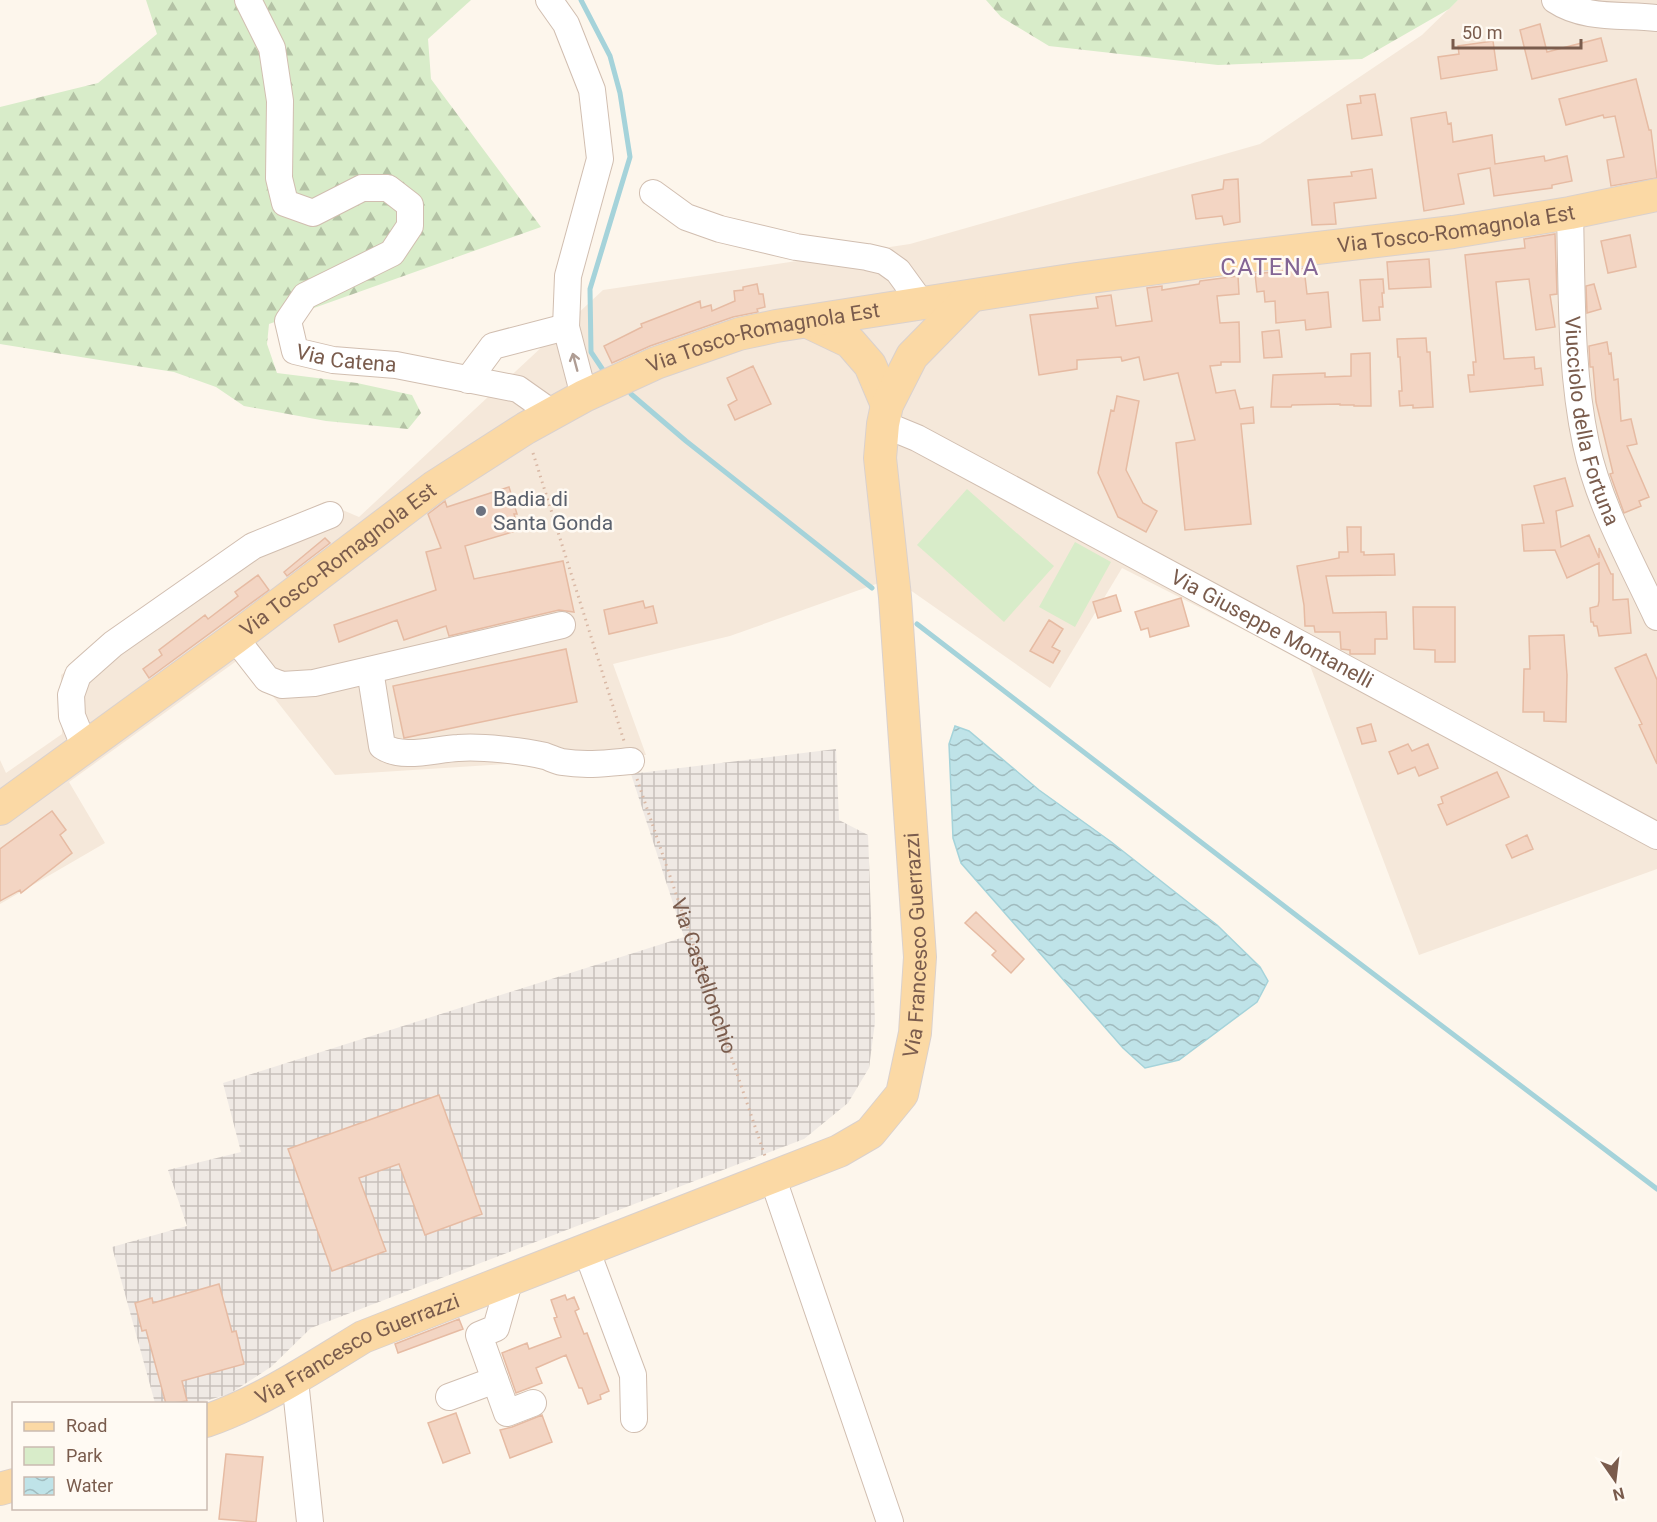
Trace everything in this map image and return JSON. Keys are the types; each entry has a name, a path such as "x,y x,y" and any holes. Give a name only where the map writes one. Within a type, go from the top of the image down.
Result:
{"main road":[{"name":"Via Tosco-Romagnola Est","path":"0,809 235,638 434,487 539,421 584,396 656,363 706,344 739,334 885,309 1217,260 1433,235 1570,213 1657,195"},
{"name":"Via Francesco Guerrazzi","path":"207,1420 253,1402 295,1380 363,1337 839,1151 870,1133 902,1094 915,1033 920,957 895,597 880,458 885,415 912,356 970,297"},
{"path":"870,366 874,337 885,309 897,324 912,356"},
{"path":"808,322 850,342 870,366 885,415"}],"street":[{"name":"Via Catena","path":"248,0 272,48 280,101 279,178 285,203 314,213 362,188 388,188 410,205 410,226 392,253 305,296 288,321 295,351 333,360 396,365 518,389 539,421"},
{"path":"549,0 566,24 592,90 600,159 568,276 566,327 584,396"},
{"path":"1555,0 1566,8 1590,14 1657,18"},
{"path":"653,193 686,217 720,229 796,247 885,261 898,271 922,304"},
{"name":"Viucciolo della Fortuna","path":"1570,213 1575,378 1586,446 1604,505 1657,616"},
{"path":"468,380 494,346 566,327"},
{"name":"Via Giuseppe Montanelli","path":"885,415 917,438 1657,836"},
{"path":"85,748 72,716 71,696 78,675 113,644 254,546 330,515"},
{"path":"235,638 267,679 282,685 314,683 562,626"},
{"path":"370,670 382,746 390,752 405,753 471,747 523,752 560,762 594,765 631,761"},
{"path":"772,1176 890,1522"},
{"path":"586,1249 633,1375 634,1419"},
{"name":"Via Francesco Guerrazzi","path":"510,1279 496,1328 479,1335 507,1413 533,1403"},
{"path":"295,1380 310,1522"},
{"path":"449,1397 495,1380"}],"path":[{"name":"Via Castellonchio","path":"539,421 536,466 631,761 772,1176"}],"shaded area":[{"path":"1458,0 1657,0 1657,869 1419,955 1309,663 1122,568 1050,688 893,578 730,636 613,664 646,755 335,775 242,657 69,782 105,843 0,904 0,760 6,773 62,734 61,675 223,551 324,502 359,517 603,290 910,244 1260,144 1422,35"},
{"path":"836,749 839,820 868,835 875,1022 869,1068 848,1103 804,1139 311,1328 271,1367 229,1394 201,1402 155,1402 112,1247 187,1226 168,1170 241,1152 223,1083 684,937 631,774"}],"green space":[{"path":"146,0 471,0 428,39 431,79 541,227 269,324 267,344 277,373 357,383 412,395 421,413 408,429 326,421 244,406 216,387 174,372 0,344 0,107 98,83 157,34"},
{"path":"986,0 1458,0 1449,9 1362,59 1218,65 1049,46 1001,17"},
{"path":"967,489 1054,566 1004,622 917,545"},
{"path":"1075,542 1111,562 1075,627 1039,607"}],"water":[{"path":"955,726 969,731 1039,790 1110,841 1217,925 1260,967 1268,981 1257,1002 1179,1060 1145,1068 1123,1048 961,863 953,838 949,744"}],"building":[{"path":"1540,24 1547,52 1601,38 1607,61 1532,79 1520,30"},
{"path":"1493,41 1497,70 1441,79 1438,57 1459,54 1458,46"},
{"path":"1636,79 1649,130 1651,130 1657,178 1611,186 1607,160 1624,157 1615,116 1604,118 1603,115 1566,125 1559,99"},
{"path":"1375,94 1382,135 1352,139 1347,105 1361,103 1360,96"},
{"path":"1446,112 1448,124 1451,123 1453,142 1492,135 1495,164 1544,156 1545,161 1567,156 1572,181 1552,185 1552,188 1494,196 1490,168 1458,174 1464,204 1424,211 1411,118"},
{"path":"1372,169 1376,198 1334,203 1336,224 1312,225 1308,180 1352,176 1351,172"},
{"path":"1238,179 1240,222 1224,225 1222,216 1196,219 1192,195 1223,189 1224,180"},
{"path":"1555,234 1557,294 1550,295 1555,327 1536,330 1529,279 1496,282 1504,359 1534,357 1535,369 1541,368 1543,385 1470,392 1468,375 1474,375 1473,362 1476,362 1465,255 1525,248 1524,239"},
{"path":"1630,235 1636,267 1608,273 1601,241"},
{"path":"1429,259 1431,287 1389,289 1387,262"},
{"path":"1304,268 1307,294 1328,292 1331,327 1306,330 1305,320 1276,323 1275,301 1265,302 1264,291 1257,292 1255,274"},
{"path":"1238,276 1239,294 1217,296 1220,323 1239,322 1240,362 1221,362 1221,365 1210,366 1216,393 1235,390 1240,409 1253,407 1254,423 1241,424 1251,524 1185,530 1176,443 1195,440 1178,373 1144,380 1139,357 1122,361 1121,357 1077,360 1077,369 1039,375 1030,315 1098,308 1096,297 1111,295 1116,326 1152,321 1147,288 1162,286 1162,290 1199,284 1200,281"},
{"path":"1383,279 1383,307 1379,307 1380,320 1363,321 1360,280"},
{"path":"757,284 759,294 763,294 765,307 757,309 758,312 733,317 650,346 612,363 604,346 642,327 641,324 700,301 701,308 711,305 712,311 735,301 734,291"},
{"path":"1594,284 1601,309 1587,313 1586,286"},
{"path":"1279,330 1282,357 1264,358 1262,332"},
{"path":"1426,338 1427,352 1430,352 1433,407 1400,406 1399,391 1402,391 1397,339"},
{"path":"1607,342 1609,354 1611,353 1614,380 1618,379 1621,421 1631,419 1637,444 1627,446 1649,497 1639,501 1641,506 1624,513 1610,474 1613,473 1596,402 1593,367 1590,367 1589,346"},
{"path":"1370,353 1371,406 1340,404 1271,407 1273,375 1325,373 1325,377 1351,376 1351,354"},
{"path":"753,366 771,404 735,420 728,405 737,400 727,378"},
{"path":"1117,396 1139,401 1126,470 1143,503 1157,511 1146,532 1118,517 1098,473 1111,410 1114,411"},
{"path":"1565,478 1573,506 1556,511 1561,547 1589,535 1599,558 1599,548 1613,574 1613,600 1628,599 1631,633 1599,636 1597,626 1591,622 1590,608 1598,606 1599,601 1599,563 1567,578 1555,550 1524,551 1522,525 1544,523 1534,486"},
{"path":"509,487 519,530 465,546 474,579 563,561 574,612 559,610 449,636 446,626 404,640 397,620 339,642 334,625 436,590 426,552 441,548 428,514 445,501 447,507"},
{"path":"1347,527 1361,527 1361,552 1364,552 1364,555 1394,554 1395,575 1326,576 1333,613 1386,612 1387,639 1375,639 1375,654 1350,654 1350,650 1341,649 1340,632 1315,632 1314,626 1305,626 1297,566 1339,558 1339,552 1348,552"},
{"path":"325,538 330,543 287,576 284,572"},
{"path":"258,575 269,590 149,678 143,669 162,655 159,650 205,615 208,619 238,596 235,592"},
{"path":"1116,595 1121,611 1098,618 1093,602"},
{"path":"1181,598 1189,626 1150,637 1148,628 1141,630 1135,612"},
{"path":"643,601 645,608 653,606 657,623 609,634 604,610"},
{"path":"1413,607 1455,607 1455,662 1435,662 1435,650 1414,649"},
{"path":"1049,620 1063,629 1052,647 1060,651 1053,663 1030,651"},
{"path":"1564,635 1567,675 1566,722 1544,721 1544,712 1523,712 1524,669 1530,669 1529,636"},
{"path":"566,649 577,702 404,738 393,686"},
{"path":"1646,654 1657,680 1657,764 1639,725 1642,724 1615,668"},
{"path":"1371,724 1376,741 1362,744 1357,728"},
{"path":"1408,744 1412,751 1428,744 1438,768 1419,776 1415,767 1398,774 1389,752"},
{"path":"1497,772 1509,797 1447,825 1438,805 1443,803 1441,797"},
{"path":"52,811 66,830 60,835 72,853 21,893 20,890 0,901 0,849"},
{"path":"1527,835 1533,849 1512,858 1506,845"},
{"path":"976,912 1024,959 1011,973 992,955 996,951 965,923"},
{"path":"439,1095 482,1214 425,1235 399,1164 359,1178 386,1251 332,1271 288,1149"},
{"path":"219,1284 232,1332 236,1331 244,1364 182,1381 187,1401 165,1402 146,1330 142,1331 135,1303 152,1298 153,1303"},
{"path":"565,1295 567,1300 574,1297 579,1309 575,1311 584,1334 587,1333 609,1391 600,1395 601,1399 588,1404 566,1355 536,1368 542,1383 516,1393 502,1353 527,1343 529,1349 561,1337 554,1318 557,1317 551,1300"},
{"path":"459,1319 463,1329 398,1353 395,1344"},
{"path":"456,1413 470,1453 443,1463 428,1423"},
{"path":"542,1415 552,1442 510,1458 500,1430"},
{"path":"226,1454 263,1457 256,1522 219,1519"}],"waterway":[{"path":"581,0 610,56 620,93 630,157 590,289 591,352 603,370"},
{"path":"631,394 686,441 872,588"},
{"path":"917,624 1657,1189"}],"place":[{"name":"Badia di Santa Gonda","path":"481,511"}],"district":[{"name":"CATENA","path":"1270,267"}]}
